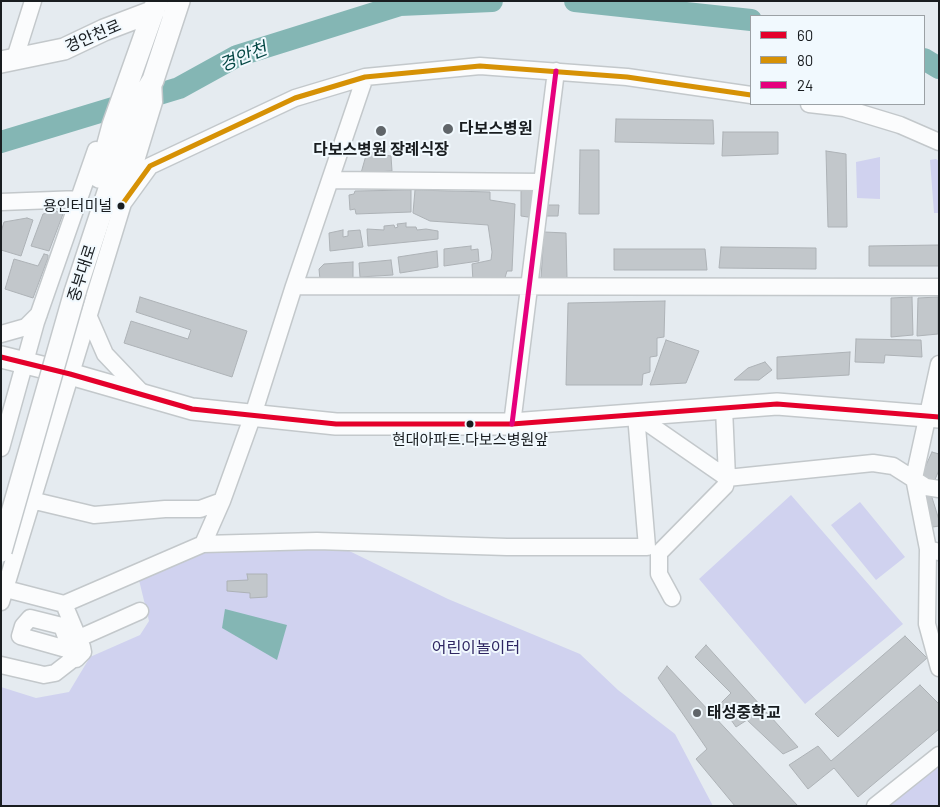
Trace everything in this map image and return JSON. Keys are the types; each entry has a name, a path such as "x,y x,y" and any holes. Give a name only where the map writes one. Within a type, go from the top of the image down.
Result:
{"main road":[{"name":"경안천로","path":"8,60 64,49 104,30 162,12"},
{"name":"중부대로","path":"1,518 68,290 109,172 142,98 153,80 162,12"},
{"name":"중부대로","path":"109,172 113,125 162,12"},
{"name":"중부대로","path":"1,551 68,290"},
{"path":"1,357 70,374 192,409 336,424 512,424 777,404 933,416"}],"street":[{"path":"8,60 33,1"},
{"path":"636,414 647,547 507,547 317,541 203,544 64,604 3,596 121,206 150,166 295,98 365,77 480,66 627,77 750,96"},
{"path":"512,424 556,71"},
{"path":"203,544 222,501 253,415 294,286 365,77"},
{"path":"818,105 844,108 900,124 939,142"},
{"path":"1,448 39,314 80,199 109,172 121,206"},
{"path":"330,180 542,182"},
{"path":"1,202 80,199"},
{"path":"294,286 528,288 939,287"},
{"path":"1,334 26,327 39,314"},
{"path":"88,315 104,354 144,395"},
{"path":"939,364 933,416 914,478 933,550 927,624 939,668"},
{"path":"672,598 659,574 659,553 725,486 727,478 724,408"},
{"path":"636,414 727,478 873,463 893,466 926,487 939,489"},
{"path":"31,500 94,515 165,509 200,509 222,501"},
{"path":"64,604 73,649"},
{"path":"1,665 44,675 55,673 73,649 140,611"},
{"path":"875,806 939,755"}],"green space":[{"path":"880,157 880,199 857,198 856,162"},
{"path":"936,159 939,161 939,213 934,213 930,160"},
{"path":"791,495 903,624 805,704 699,579"},
{"path":"860,502 905,557 876,580 831,525"},
{"name":"어린이놀이터","path":"341,547 448,599 580,654 618,690 675,734 713,806 1,806 1,687 36,698 69,692 90,657 140,635 149,621 138,576 205,548"},
{"path":"939,755 939,806 875,806"}],"shaded area":[{"path":"225,609 287,625 277,660 222,628"}],"building":[{"path":"616,119 713,120 714,144 615,142"},
{"path":"723,132 778,132 778,154 722,156"},
{"path":"580,150 599,150 599,214 579,214"},
{"path":"826,151 846,154 847,227 828,227"},
{"path":"367,152 391,156 392,171 361,173"},
{"path":"521,184 539,184 535,218 521,216"},
{"path":"411,190 411,212 356,214 355,209 350,210 349,195 354,194 355,191"},
{"path":"415,190 490,192 490,200 515,204 512,271 507,271 504,281 473,282 472,264 491,260 492,252 488,225 430,221 413,213"},
{"path":"546,205 559,205 558,216 546,216"},
{"path":"56,211 63,214 49,251 31,246 43,214"},
{"path":"27,218 33,220 21,256 1,250 1,232 4,222"},
{"path":"406,223 406,227 416,227 417,230 438,231 438,239 368,246 367,229 384,230 384,226 394,225 395,228 398,227 397,224"},
{"path":"343,230 343,237 348,236 348,231 360,230 363,247 330,251 329,233"},
{"path":"544,232 566,233 567,278 541,278"},
{"path":"939,245 939,266 869,266 869,246"},
{"path":"471,246 471,250 478,249 479,261 444,266 444,249"},
{"path":"721,247 816,248 816,269 719,268"},
{"path":"614,249 705,249 707,270 614,270"},
{"path":"437,251 438,267 400,273 398,257"},
{"path":"44,254 48,255 48,258 33,298 5,289 14,259 38,266"},
{"path":"391,260 393,275 360,277 359,263"},
{"path":"353,262 353,280 320,280 319,269 324,264"},
{"path":"140,297 247,331 232,377 124,343 131,321 188,339 191,330 136,312"},
{"path":"912,297 913,335 891,337 891,298"},
{"path":"938,297 938,334 917,336 918,298"},
{"path":"665,301 664,337 657,338 657,356 650,357 650,372 643,374 642,385 566,385 568,303"},
{"path":"856,339 921,340 922,357 885,355 884,363 855,362"},
{"path":"666,340 699,351 686,383 650,385"},
{"path":"850,352 849,375 777,379 777,357"},
{"path":"765,362 772,370 759,380 734,380 748,368"},
{"path":"932,452 939,454 939,470 934,482 921,476"},
{"path":"930,491 939,526 933,527 924,496"},
{"path":"247,574 267,574 267,597 250,598 250,593 227,591 227,581 248,580"},
{"path":"905,636 927,658 838,737 815,714"},
{"path":"706,645 798,747 783,754 747,720 736,727 720,704 731,693 695,657"},
{"name":"태성중학교","path":"667,666 798,806 735,806 696,759 707,749 658,678"},
{"path":"920,685 939,704 939,729 858,797 834,768 808,789 789,765 818,746 831,761"}],"waterway":[{"name":"경안천","path":"1,142 179,88 237,56 400,5 492,1"},
{"name":"경안천","path":"575,1 750,20"},
{"name":"경안천","path":"925,60 939,68"}],"transit line":[{"name":"80","path":"121,206 150,166 295,98 365,77 480,66 627,77 750,95"},
{"name":"24","path":"512,424 556,71"},
{"name":"60","path":"1,357 70,374 192,409 336,424 512,424 777,404 939,417"}],"place":[{"name":"다보스병원","path":"448,129"},
{"name":"다보스병원 장례식장","path":"381,131"},
{"name":"용인터미널","path":"121,206"},
{"name":"현대아파트.다보스병원앞","path":"470,424"},
{"name":"태성중학교","path":"697,713"}]}
